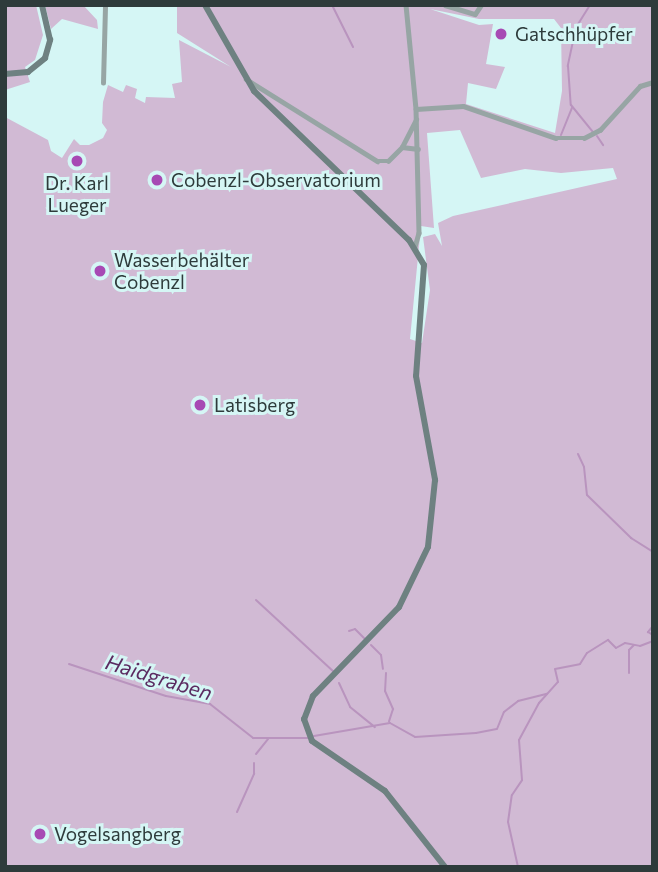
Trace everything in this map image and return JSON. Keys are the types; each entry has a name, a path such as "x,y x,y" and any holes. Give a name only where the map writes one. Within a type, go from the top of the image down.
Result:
{"street":[{"path":"5,74 28,72 45,58 50,40 42,5"},
{"path":"103,83 105,5"},
{"path":"205,5 246,79 415,247 426,275 416,380 434,471 430,538 407,596 383,628 311,698 305,728 318,746 385,791 445,867"},
{"path":"406,5 418,149 419,242 415,247"},
{"path":"445,5 475,14 481,5"},
{"path":"246,79 259,84 377,161 388,161 402,147 416,117"},
{"path":"416,109 463,106 563,140 593,136 640,86 653,82"},
{"path":"402,147 418,149"}],"shaded area":[{"path":"5,5 36,5 43,35 35,60 25,67 30,82 5,90"},
{"path":"45,5 83,5 97,20 98,29 62,19 51,29"},
{"path":"177,5 653,5 653,867 5,867 5,117 48,140 51,151 62,158 74,139 80,145 89,145 103,138 107,130 102,123 103,102 108,85 123,92 126,85 137,89 135,98 145,103 146,97 175,98 172,84 182,82 179,40 231,67 177,33","holes":["430,9 479,19 554,19 561,28 562,91 555,133 466,104 468,83 496,89 505,67 486,64 493,24 479,25","460,130 481,178 525,169 561,173 613,168 617,179 453,216 438,223 442,246 435,234 423,237 430,290 422,343 410,339 421,226 434,228 427,133"]}],"waterway":[{"path":"332,5 353,47"},
{"path":"590,5 576,27 568,66 571,105 594,133"},
{"path":"561,135 572,108"},
{"path":"597,136 603,145"},
{"path":"578,454 584,467 587,495 631,538 653,552"},
{"path":"256,600 333,671"},
{"path":"653,626 648,632 653,635"},
{"path":"349,631 355,629 364,638"},
{"path":"518,867 508,822 512,795 522,780 519,740 539,703 558,682 555,669 580,664 587,653 608,640 616,648 625,643 640,646 653,641"},
{"path":"371,645 381,655 383,669"},
{"path":"629,673 629,650 634,645"},
{"name":"Haidgraben","path":"69,664 166,696 210,704 253,738 309,738"},
{"path":"386,673 385,691 393,709 389,721"},
{"path":"339,683 350,707 375,727"},
{"name":"Haidgraben","path":"314,736 390,723 415,737 476,733 497,729 504,712 518,701 547,694"},
{"path":"256,754 268,739"},
{"path":"237,812 254,774 254,763"}],"place":[{"name":"Gatschhüpfer","path":"501,34"},
{"name":"Dr. Karl Lueger","path":"77,161"},
{"name":"Cobenzl-Observatorium","path":"157,180"},
{"name":"Wasserbehälter Cobenzl","path":"100,271"},
{"name":"Latisberg","path":"200,405"},
{"name":"Vogelsangberg","path":"40,834"}]}
